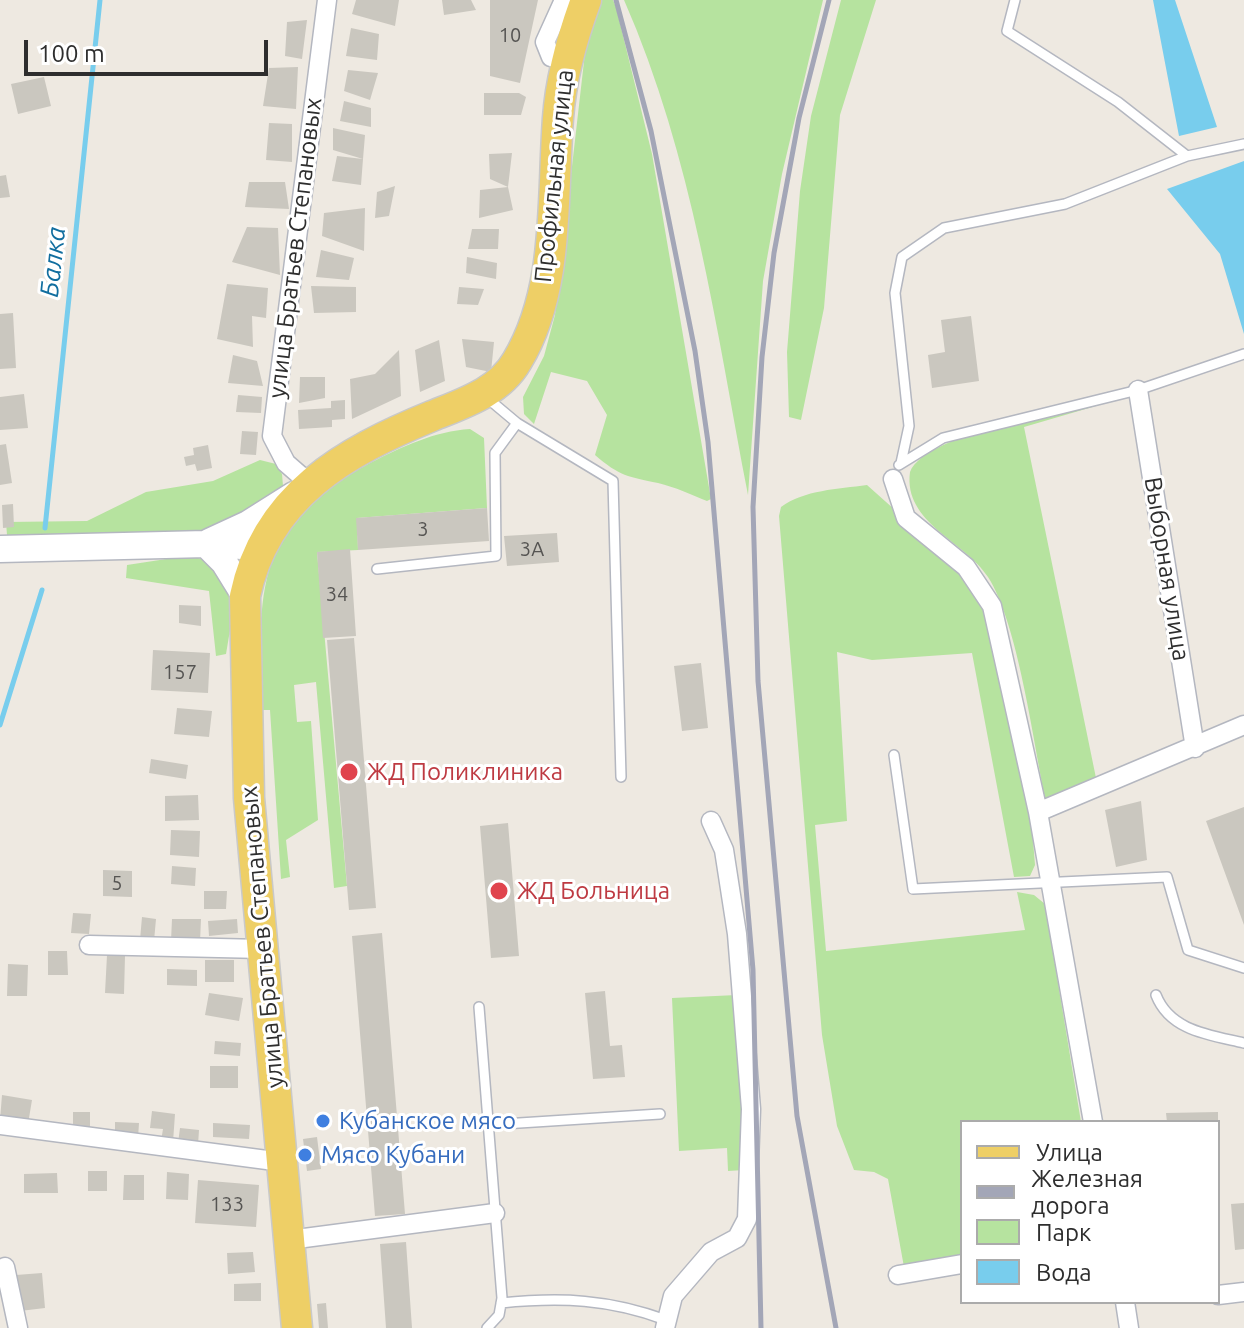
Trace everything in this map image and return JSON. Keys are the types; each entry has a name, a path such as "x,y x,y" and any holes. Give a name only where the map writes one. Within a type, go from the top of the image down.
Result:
{"main road":[{"name":"Профильная улица","path":"261,547 279,518 306,486 377,439 484,395 517,363 546,278 558,115 566,59 586,0"},
{"path":"206,544 258,519 306,486"},
{"path":"206,544 224,562 245,596"},
{"path":"0,549 206,544 261,547"},
{"name":"улица Братьев Степановых","path":"261,547 245,596 249,798 297,1328"}],"street":[{"name":"улица Братьев Степановых","path":"306,486 286,463 272,436 327,0"},
{"path":"564,0 545,42 551,57 566,59"},
{"name":"Выборная улица","path":"1138,390 1195,748"},
{"path":"897,471 906,518 966,567 992,606 1038,812 1093,1120"},
{"path":"1038,812 1244,725"},
{"path":"666,1324 676,1293 711,1252 737,1238 747,1219 751,1109 737,934 724,850 711,821"},
{"path":"89,945 262,949"},
{"path":"0,1125 282,1162"},
{"path":"289,1240 495,1213"},
{"path":"898,1275 960,1264"},
{"path":"5,1267 18,1328"},
{"path":"1220,1295 1244,1292"},
{"path":"1129,1328 1130,1304"}],"lane":[{"path":"1015,0 1007,31 1118,102 1187,156"},
{"path":"897,471 909,426 895,293 902,257 944,228 1065,204 1187,156 1244,144"},
{"path":"897,471 943,438 1138,390 1244,354"},
{"path":"484,395 517,423 613,481 621,777"},
{"path":"377,569 496,556 495,453 517,423"},
{"path":"894,755 913,889 1167,877 1188,950 1244,968"},
{"path":"1156,995 1161,1008 1181,1025 1198,1033 1244,1043"},
{"path":"479,1007 501,1303 499,1315 487,1328"},
{"path":"488,1125 660,1114"},
{"path":"501,1303 566,1298 629,1306 666,1324"}],"green space":[{"path":"600,0 613,0 616,7 652,154 711,499 707,501 671,487 625,475 595,455 607,415 587,381 551,372 534,424 524,414 523,397 544,356 555,315 586,44"},
{"path":"624,0 823,0 782,174 763,281 748,495 713,306 685,182 648,59"},
{"path":"841,0 876,0 840,115 824,308 801,420 789,417 787,352 800,191 811,116"},
{"path":"1130,396 1024,427 1096,778 1052,801 1045,798 1016,652 999,598 978,564 938,530 916,505 910,490 910,472 922,457 975,433 1010,422"},
{"path":"470,429 484,438 487,508 357,518 358,550 317,552 347,886 334,888 316,682 294,685 297,722 311,721 318,820 286,840 290,877 281,879 270,710 263,710 261,668 264,595 271,564 284,536 304,509 333,485 407,445 432,436"},
{"path":"260,460 276,464 282,474 283,486 257,508 227,524 181,534 151,536 57,538 7,535 6,522 87,521 146,492 213,481"},
{"path":"867,485 923,535 983,597 1032,828 1035,865 1030,876 1014,877 972,653 872,660 837,652 847,821 815,825 826,951 1025,930 1017,892 1034,895 1045,904 1081,1120 960,1120 960,1258 904,1267 888,1179 874,1172 854,1170 837,1126 822,1035 779,516 781,507 790,501 822,491"},
{"path":"186,556 211,564 235,600 226,654 216,656 209,591 126,578 127,565"},
{"path":"737,995 744,1170 728,1171 727,1148 679,1151 672,998"}],"water":[{"path":"1153,0 1175,0 1217,127 1179,136"},
{"path":"1244,161 1244,334 1220,254 1167,189"}],"building":[{"path":"356,0 399,0 395,26 352,14"},
{"path":"442,0 471,0 476,10 444,15"},
{"path":"490,0 538,0 520,83 490,76"},
{"path":"307,20 302,59 285,56 287,22"},
{"path":"351,28 379,34 377,60 346,56"},
{"path":"298,67 296,109 263,106 269,68"},
{"path":"348,70 378,73 370,100 344,91"},
{"path":"44,77 51,106 18,114 11,84"},
{"path":"484,93 519,93 526,97 521,115 484,115"},
{"path":"344,101 371,108 371,127 340,121"},
{"path":"269,123 292,124 292,162 266,160"},
{"path":"333,128 365,135 363,159 333,150"},
{"path":"512,153 508,187 490,179 489,154"},
{"path":"337,156 363,159 361,185 332,181"},
{"path":"6,175 10,197 0,198 0,176"},
{"path":"249,182 285,182 289,209 245,207"},
{"path":"395,186 389,216 375,218 377,192"},
{"path":"508,187 513,210 479,218 480,190"},
{"path":"365,208 364,251 322,236 324,213"},
{"path":"247,227 278,228 280,275 232,262"},
{"path":"472,229 499,229 498,249 468,249"},
{"path":"321,250 354,258 349,280 316,277"},
{"path":"467,257 497,263 496,279 466,273"},
{"path":"227,284 268,288 266,318 252,316 253,347 217,339"},
{"path":"311,286 356,287 356,312 314,313"},
{"path":"459,287 484,289 478,305 457,304"},
{"path":"13,313 16,368 0,369 0,314"},
{"path":"971,316 979,381 932,388 928,355 945,352 941,320"},
{"path":"462,339 494,342 491,372 466,367"},
{"path":"439,340 445,381 420,392 415,350"},
{"path":"399,350 401,396 352,419 350,379 375,374"},
{"path":"233,355 257,361 263,386 228,383"},
{"path":"300,377 325,377 325,398 299,403"},
{"path":"24,394 28,428 0,430 0,397"},
{"path":"238,395 262,397 261,413 236,412"},
{"path":"345,400 345,419 332,420 332,427 299,429 298,410 331,408 331,401"},
{"path":"242,431 258,432 256,455 240,454"},
{"path":"6,444 12,483 0,485 0,445"},
{"path":"208,445 212,468 197,471 195,464 186,466 184,457 194,455 193,448"},
{"path":"13,504 14,527 3,528 2,505"},
{"path":"487,508 489,541 358,550 356,518"},
{"path":"557,533 559,562 507,566 504,536"},
{"path":"350,549 356,636 323,638 317,552"},
{"path":"179,605 201,606 201,626 179,623"},
{"path":"354,638 376,908 349,910 327,640"},
{"path":"153,650 210,653 208,693 151,690"},
{"path":"701,663 708,728 682,731 674,666"},
{"path":"177,708 212,711 209,737 174,734"},
{"path":"151,759 188,765 186,779 149,773"},
{"path":"198,795 199,820 165,821 165,796"},
{"path":"1141,801 1147,860 1116,867 1105,810"},
{"path":"1244,807 1244,925 1206,821"},
{"name":"ЖД Больница","path":"508,823 519,956 491,958 480,826"},
{"path":"171,830 200,831 199,857 170,855"},
{"path":"172,866 196,868 195,886 171,884"},
{"path":"103,870 132,871 132,897 103,896"},
{"path":"204,891 227,891 226,909 204,909"},
{"path":"73,913 91,914 89,934 71,933"},
{"path":"142,917 156,919 154,941 140,940"},
{"path":"172,919 201,919 200,942 171,941"},
{"path":"237,919 238,933 209,936 208,921"},
{"path":"382,933 405,1214 375,1216 352,936"},
{"path":"48,951 67,951 68,975 48,975"},
{"path":"107,955 125,956 124,994 105,993"},
{"path":"205,960 234,960 234,982 205,982"},
{"path":"8,964 28,965 27,996 7,996"},
{"path":"167,969 197,970 197,986 167,985"},
{"path":"605,991 610,1046 622,1045 625,1077 593,1079 585,993"},
{"path":"209,993 243,998 239,1021 205,1015"},
{"path":"215,1041 241,1043 240,1056 214,1054"},
{"path":"210,1066 238,1066 238,1088 210,1088"},
{"path":"2,1095 32,1100 28,1124 0,1120"},
{"path":"152,1111 175,1114 173,1142 161,1141 163,1129 150,1128"},
{"path":"73,1112 90,1112 90,1129 73,1129"},
{"path":"1218,1112 1218,1120 1167,1120 1166,1113"},
{"path":"115,1122 139,1123 138,1138 115,1137"},
{"path":"213,1123 250,1125 249,1139 213,1137"},
{"path":"180,1128 199,1130 198,1145 178,1143"},
{"path":"317,1137 321,1169 307,1171 303,1139"},
{"path":"88,1171 107,1171 107,1191 88,1191"},
{"path":"167,1172 189,1174 188,1200 166,1199"},
{"path":"57,1173 58,1193 24,1193 24,1174"},
{"path":"124,1175 144,1175 144,1200 123,1200"},
{"path":"198,1180 259,1185 256,1227 195,1223"},
{"path":"1244,1203 1244,1249 1235,1250 1231,1204"},
{"path":"406,1242 412,1328 386,1328 380,1244"},
{"path":"253,1252 255,1272 228,1274 227,1253"},
{"path":"42,1273 45,1308 20,1311 16,1275"},
{"path":"261,1283 261,1301 234,1301 234,1284"},
{"path":"326,1303 328,1328 319,1328 317,1304"}],"waterway":[{"name":"Балка","path":"45,528 100,0"},
{"name":"Балка","path":"0,725 42,590"}],"railway":[{"path":"616,0 651,131 695,351 708,442 753,970 761,1328"},
{"path":"829,0 799,118 774,253 762,357 753,507 758,681 797,1116 836,1328"}],"place":[{"name":"ЖД Поликлиника","path":"349,772"},
{"name":"ЖД Больница","path":"499,891"},
{"name":"Кубанское мясо","path":"323,1121"},
{"name":"Мясо Кубани","path":"305,1155"}]}
